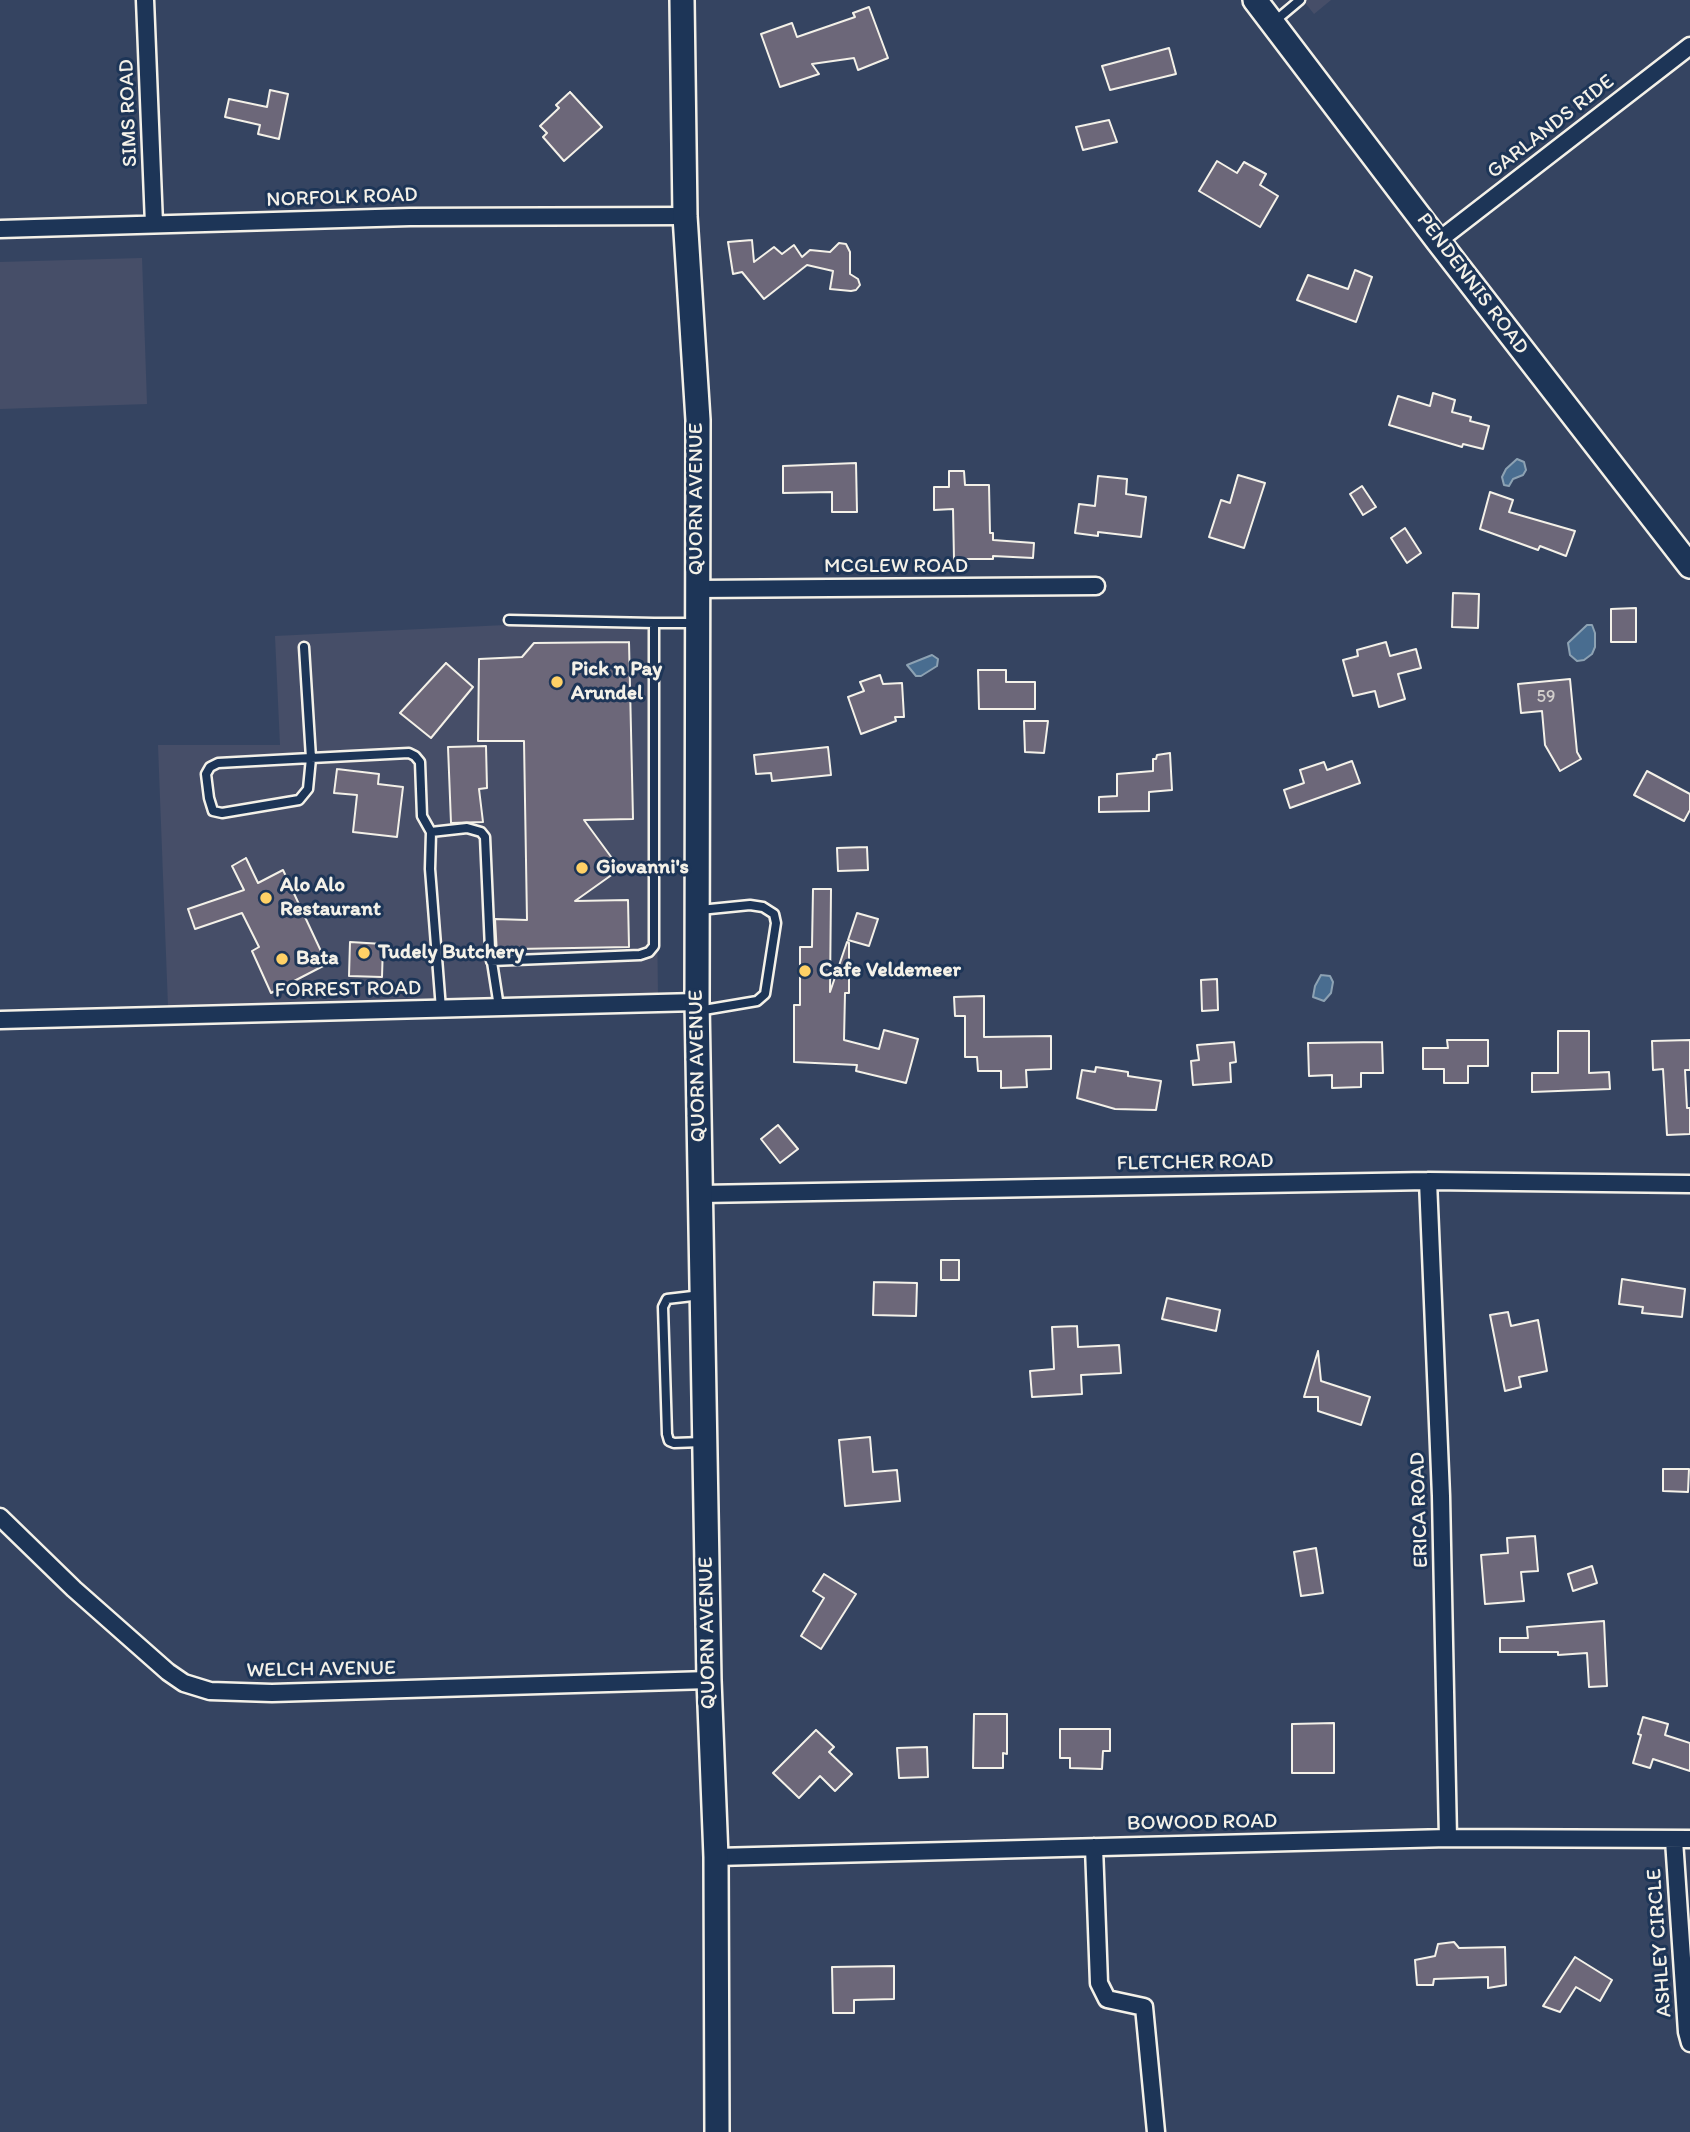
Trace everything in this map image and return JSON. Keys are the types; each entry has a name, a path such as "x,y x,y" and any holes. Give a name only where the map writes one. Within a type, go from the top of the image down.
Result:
{"street":[{"name":"SIMS ROAD","path":"145,0 154,225"},
{"name":"QUORN AVENUE","path":"682,0 685,216 698,420 697,1007 709,1680 716,1857 718,2132"},
{"name":"PENDENNIS ROAD","path":"1255,0 1438,242 1690,566"},
{"name":"GARLANDS RIDE","path":"1438,242 1690,46"},
{"name":"NORFOLK ROAD","path":"0,229 410,217 685,216"},
{"name":"MCGLEW ROAD","path":"698,589 1096,586"},
{"name":"FORREST ROAD","path":"0,1020 499,1007 697,1007"},
{"name":"FLETCHER ROAD","path":"701,1194 1428,1181 1690,1184"},
{"name":"ERICA ROAD","path":"1428,1181 1441,1496 1448,1838"},
{"name":"WELCH AVENUE","path":"0,1517 74,1589 168,1672 184,1682 209,1690 271,1693 709,1680"},
{"name":"BOWOOD ROAD","path":"716,1857 1448,1838 1682,1840"},
{"name":"ASHLEY CIRCLE","path":"1682,1840 1687,2032 1690,2043"},
{"path":"1094,1847 1099,1983 1107,1999 1144,2007 1156,2132"}],"lane":[{"path":"1272,22 1300,0"},
{"path":"509,620 696,623"},
{"path":"491,961 640,956 654,946 654,623"},
{"path":"304,646 311,758 308,789 299,800 222,813 213,811 206,774 210,766 218,763 311,758 409,753 415,756 420,762 422,816 431,832 430,869 441,1009"},
{"path":"431,832 467,828 481,832 485,837 491,961 499,1007"},
{"path":"697,911 750,905 762,907 774,914 776,923 765,994 757,1001 697,1007"},
{"path":"702,1295 667,1300 663,1307 669,1441 705,1442"}],"shaded area":[{"path":"1303,0 1331,0 1314,14"},
{"path":"142,258 147,404 0,409 0,262"},
{"path":"1517,459 1524,462 1526,470 1523,475 1513,479 1509,486 1504,485 1502,477 1506,469"},
{"path":"653,618 658,996 168,1006 158,745 280,745 275,636"},
{"path":"1587,625 1592,625 1595,633 1595,647 1592,654 1577,661 1570,655 1568,643"},
{"path":"932,655 938,659 937,666 921,676 916,676 907,665"},
{"path":"1321,975 1330,976 1333,982 1331,993 1324,1001 1313,997"}],"building":[{"path":"869,7 888,58 858,70 854,58 812,64 819,74 780,87 761,34 792,23 797,37 855,17 853,13"},
{"path":"1169,48 1176,74 1110,90 1102,66"},
{"path":"270,90 288,94 279,139 258,134 260,125 225,117 229,99 267,107"},
{"path":"570,92 602,127 564,161 543,137 547,133 540,126 559,108 556,105"},
{"path":"1109,120 1117,142 1083,150 1076,127"},
{"path":"1217,161 1237,173 1244,162 1266,174 1260,185 1278,196 1260,227 1199,191"},
{"path":"752,240 754,262 774,247 782,254 794,245 802,257 810,250 830,252 839,243 846,244 850,252 850,274 858,279 860,285 851,291 830,289 833,271 807,265 764,299 742,272 733,274 728,242"},
{"path":"1355,270 1372,277 1356,322 1297,300 1308,275 1348,289"},
{"path":"1433,393 1455,400 1452,412 1489,426 1483,449 1463,444 1462,447 1389,425 1398,396 1430,406"},
{"path":"856,463 857,512 832,512 832,492 783,493 783,466"},
{"path":"949,471 964,471 965,485 989,485 990,533 993,533 993,540 1034,543 1033,558 993,556 993,559 954,559 953,509 934,510 934,487 949,487"},
{"path":"1238,475 1265,483 1244,548 1209,537 1221,500 1230,503"},
{"path":"1098,476 1127,479 1126,494 1146,497 1141,537 1098,532 1098,536 1075,533 1079,504 1095,506"},
{"path":"1362,486 1376,507 1363,515 1350,494"},
{"path":"1490,492 1513,500 1509,512 1575,531 1566,556 1540,546 1538,550 1480,529"},
{"path":"1405,528 1421,553 1407,563 1391,538"},
{"path":"1453,593 1479,594 1478,628 1452,627"},
{"path":"1636,608 1636,642 1611,642 1611,609"},
{"path":"629,642 633,819 584,820 620,869 575,901 628,900 629,947 517,949 517,953 497,954 495,919 527,920 524,741 478,741 479,659 522,657 534,643"},
{"path":"1386,642 1390,656 1416,649 1421,668 1398,674 1405,699 1379,707 1375,691 1353,696 1343,660 1358,656 1357,650"},
{"path":"446,663 473,687 431,738 400,713"},
{"path":"978,670 1006,670 1006,682 1035,682 1035,709 979,709"},
{"path":"880,675 883,684 902,683 904,717 895,717 896,721 861,734 848,697 864,691 860,682"},
{"path":"1570,679 1577,752 1581,759 1560,771 1545,745 1542,711 1521,713 1518,684"},
{"path":"1024,721 1048,721 1044,753 1025,752"},
{"path":"486,746 487,788 479,789 483,822 451,823 448,747"},
{"path":"828,747 831,775 772,781 771,773 756,774 754,755"},
{"path":"1170,753 1172,790 1149,792 1149,811 1099,812 1099,797 1117,796 1117,774 1153,771 1153,759 1156,759 1157,755"},
{"path":"1352,761 1360,783 1290,808 1284,790 1304,783 1300,770 1324,762 1327,770"},
{"path":"337,769 379,774 378,784 403,787 397,837 353,832 357,795 334,793"},
{"path":"1647,771 1690,794 1690,810 1684,821 1634,795"},
{"path":"867,847 868,870 838,871 837,848"},
{"path":"246,858 258,883 283,870 327,964 271,993 252,951 259,947 242,913 195,929 188,909 244,890 232,866"},
{"path":"813,889 831,889 830,992 847,942 849,943 849,993 845,993 844,1040 879,1049 884,1030 918,1039 906,1083 856,1071 857,1065 794,1062 794,1005 800,1005 800,947 812,947"},
{"path":"857,913 878,919 869,946 848,940"},
{"path":"350,942 383,944 382,977 349,976"},
{"path":"1217,979 1218,1010 1202,1011 1201,980"},
{"path":"984,996 984,1037 1051,1036 1051,1069 1026,1070 1027,1087 1001,1088 1001,1071 978,1071 977,1057 965,1057 965,1016 955,1016 954,997"},
{"path":"1558,1031 1589,1031 1589,1073 1609,1072 1610,1089 1532,1092 1532,1073 1558,1073"},
{"path":"1447,1040 1488,1040 1488,1066 1468,1066 1468,1083 1444,1083 1444,1069 1423,1069 1423,1048 1448,1048"},
{"path":"1690,1040 1690,1070 1685,1070 1690,1134 1667,1135 1663,1069 1653,1070 1652,1041"},
{"path":"1234,1042 1236,1062 1230,1063 1231,1082 1193,1085 1191,1061 1199,1060 1197,1045"},
{"path":"1382,1042 1383,1073 1361,1073 1361,1087 1332,1088 1332,1075 1309,1076 1308,1043"},
{"path":"1096,1067 1161,1081 1156,1110 1115,1109 1077,1098 1082,1070 1095,1072"},
{"path":"778,1125 798,1149 780,1163 761,1139"},
{"path":"941,1260 959,1260 959,1280 941,1280"},
{"path":"1622,1279 1685,1289 1682,1317 1642,1313 1643,1307 1619,1304"},
{"path":"874,1282 917,1283 916,1316 873,1315"},
{"path":"1167,1298 1220,1310 1216,1331 1162,1319"},
{"path":"1508,1312 1511,1326 1538,1320 1547,1371 1519,1377 1521,1387 1505,1391 1490,1315"},
{"path":"1077,1326 1078,1347 1119,1345 1121,1373 1081,1375 1082,1394 1032,1397 1030,1371 1054,1369 1052,1327"},
{"path":"1318,1351 1321,1381 1370,1397 1361,1425 1318,1411 1318,1397 1304,1397"},
{"path":"870,1437 873,1472 897,1470 900,1501 845,1506 839,1440"},
{"path":"1663,1469 1689,1469 1688,1492 1663,1491"},
{"path":"1535,1536 1538,1571 1521,1572 1524,1601 1485,1604 1481,1555 1508,1553 1507,1538"},
{"path":"1316,1548 1323,1593 1301,1596 1294,1552"},
{"path":"1592,1566 1597,1583 1573,1591 1568,1574"},
{"path":"824,1574 856,1594 821,1649 801,1636 824,1598 813,1591"},
{"path":"1604,1621 1607,1686 1589,1687 1587,1653 1558,1655 1558,1652 1500,1652 1500,1638 1528,1638 1527,1627"},
{"path":"974,1714 1007,1714 1007,1754 1003,1753 1003,1768 973,1768"},
{"path":"1643,1717 1668,1724 1665,1735 1690,1743 1690,1771 1653,1759 1650,1768 1633,1763"},
{"path":"1334,1723 1334,1773 1292,1773 1292,1724"},
{"path":"1060,1729 1110,1729 1110,1751 1103,1751 1102,1769 1070,1768 1070,1758 1060,1758"},
{"path":"816,1730 834,1747 829,1752 852,1774 835,1791 820,1776 799,1798 773,1773"},
{"path":"927,1747 928,1777 899,1778 897,1748"},
{"path":"1454,1942 1459,1948 1505,1947 1506,1985 1488,1988 1488,1977 1434,1979 1433,1985 1417,1985 1415,1960 1435,1956 1438,1944"},
{"path":"1575,1957 1612,1980 1600,2001 1576,1987 1560,2012 1543,2006"},
{"path":"894,1966 894,1999 854,2000 854,2013 833,2013 832,1967"}],"place":[{"name":"Pick n Pay Arundel","path":"557,682"},
{"name":"Giovanni's","path":"582,868"},
{"name":"Alo Alo Restaurant","path":"266,898"},
{"name":"Tudely Butchery","path":"364,953"},
{"name":"Bata","path":"282,959"},
{"name":"Cafe Veldemeer","path":"805,971"}]}
